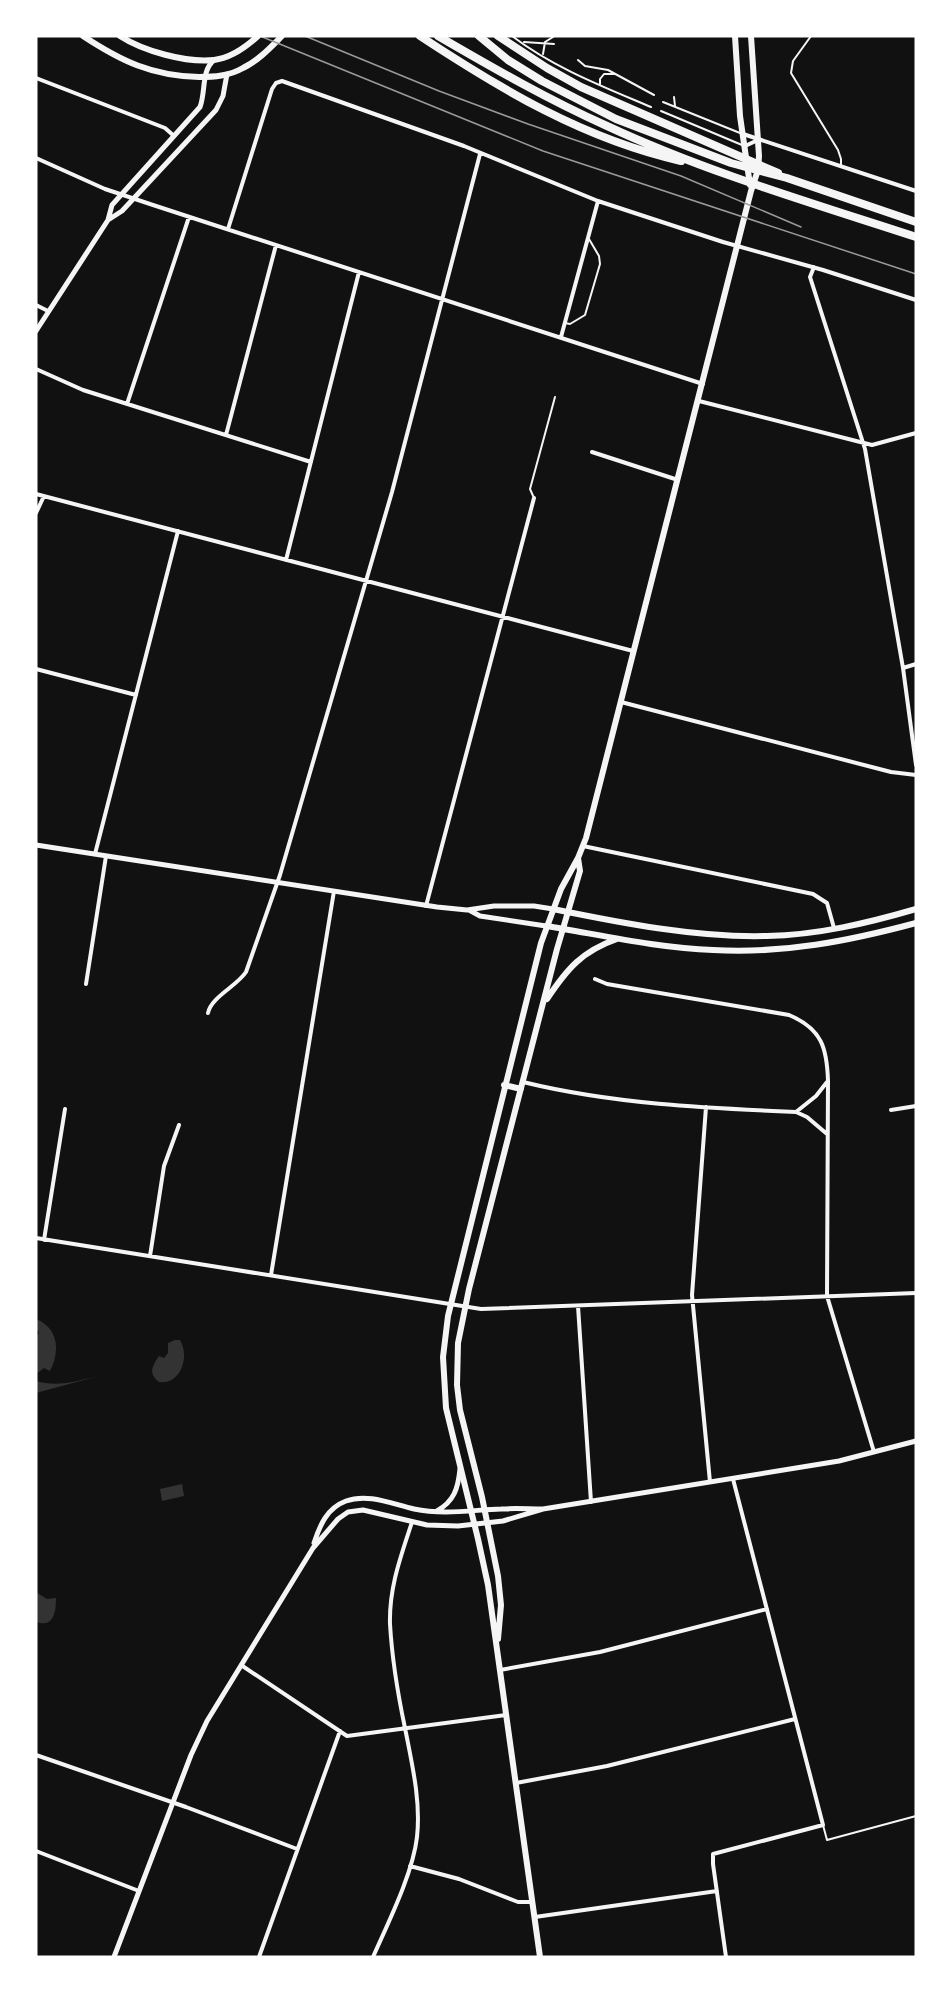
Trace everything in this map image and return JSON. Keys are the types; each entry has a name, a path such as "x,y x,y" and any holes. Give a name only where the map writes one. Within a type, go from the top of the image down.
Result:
{"highway":[{"path":"420,36 547,114 590,133 665,158 706,167"},
{"path":"438,36 502,73 607,126 706,167 916,237"},
{"path":"480,36 519,67 616,119 731,163 787,178 916,222"},
{"path":"498,36 547,68 585,89 769,168 787,178"}],"main road":[{"path":"83,36 112,54 140,67 175,75 205,77 227,74 253,63 282,36"},
{"path":"120,36 144,49 161,54 214,60 239,51 258,36"},
{"path":"735,36 742,134 751,191"},
{"path":"540,1957 488,1585 446,1408 443,1348 451,1304 504,1085 546,926 561,889 583,846 758,170 759,140 751,36"},
{"path":"498,1651 500,1587 488,1523 458,1396 457,1357 465,1306 580,871 578,858"},
{"path":"553,909 639,925 715,934 766,936 834,929 916,909"},
{"path":"546,926 671,946 714,950 766,950 822,945 916,923"},
{"path":"543,1004 562,976 579,958 620,938"},
{"path":"504,1085 522,1085"}],"street":[{"path":"36,331 108,220 112,205 200,107 204,97 207,68 214,60"},
{"path":"108,220 134,199 216,110 223,96 227,74"},
{"path":"36,78 165,128 174,136"},
{"path":"228,229 272,89 276,83 285,81 598,201 916,300"},
{"path":"742,134 916,190"},
{"path":"745,146 759,140"},
{"path":"208,1013 211,1004 246,972 278,883 403,456 480,154"},
{"path":"36,158 134,199 703,384"},
{"path":"561,337 598,201"},
{"path":"127,404 189,217"},
{"path":"226,435 276,245"},
{"path":"813,267 810,277 864,443 903,668 916,765"},
{"path":"286,560 359,272"},
{"path":"36,305 48,311"},
{"path":"36,369 83,390 311,462"},
{"path":"699,401 876,445 916,433"},
{"path":"592,452 678,480"},
{"path":"36,494 634,651"},
{"path":"36,513 44,496"},
{"path":"426,906 534,498"},
{"path":"95,854 178,531"},
{"path":"903,668 916,664"},
{"path":"36,669 136,695"},
{"path":"621,702 891,772 916,775"},
{"path":"36,845 426,906 467,909 534,906 553,909"},
{"path":"583,846 813,894 826,903 834,929"},
{"path":"86,984 106,856"},
{"path":"271,1275 334,891"},
{"path":"467,909 480,916 546,926"},
{"path":"595,979 607,984 789,1015 803,1021 814,1030 822,1042 827,1061 828,1081 827,1296 874,1452"},
{"path":"796,1112 816,1096 828,1081"},
{"path":"522,1085 620,1101 796,1112 807,1117 827,1135"},
{"path":"706,1107 693,1301 710,1482"},
{"path":"891,1110 916,1107"},
{"path":"44,1240 65,1109"},
{"path":"150,1256 164,1166 179,1125"},
{"path":"36,1238 495,1310 916,1293"},
{"path":"578,1306 591,1502"},
{"path":"313,1548 322,1522 330,1511 344,1501 355,1498 372,1499 434,1512 543,1509 840,1461 916,1442"},
{"path":"434,1512 449,1503 455,1494 460,1465"},
{"path":"726,1957 713,1854 823,1825 733,1479"},
{"path":"114,1957 207,1720 313,1548 338,1519 354,1510 441,1526 475,1525 503,1521 543,1509"},
{"path":"374,1957 416,1846 418,1814 413,1768 392,1644 390,1614 397,1568 412,1522"},
{"path":"500,1670 600,1652 767,1609"},
{"path":"241,1665 347,1736 506,1715"},
{"path":"516,1783 607,1766 795,1719"},
{"path":"259,1957 340,1731"},
{"path":"36,1755 297,1849"},
{"path":"36,1851 139,1891"},
{"path":"410,1866 459,1879 518,1902 532,1902"},
{"path":"534,1917 717,1891"}],"lane":[{"path":"512,36 543,56 600,86 651,107"},
{"path":"811,36 793,62 792,75 838,150 842,159 841,166"},
{"path":"543,56 545,42 553,37"},
{"path":"521,42 554,44"},
{"path":"578,60 585,66 608,70 654,95"},
{"path":"600,86 600,79 604,74 617,75"},
{"path":"674,97 675,106"},
{"path":"663,102 742,134"},
{"path":"661,111 745,146"},
{"path":"565,323 570,324 585,315 600,264 599,256 588,237"},
{"path":"534,498 530,489 555,397"},
{"path":"823,1825 827,1840 916,1816"}],"shaded area":[{"path":"36,1319 44,1323 53,1334 56,1349 50,1371 44,1368 36,1374 36,1337 39,1333"},
{"path":"180,1340 183,1347 182,1368 173,1379 159,1382 153,1376 153,1367 159,1356 164,1358 168,1353 168,1343"},
{"path":"102,1375 36,1393 36,1381 52,1384"},
{"path":"182,1484 184,1496 162,1501 160,1489"},
{"path":"36,1592 47,1599 56,1598 53,1618 47,1623 36,1622"}],"tram line":[{"path":"260,36 543,151 916,274"},
{"path":"305,36 439,91 681,176 801,227"}]}
